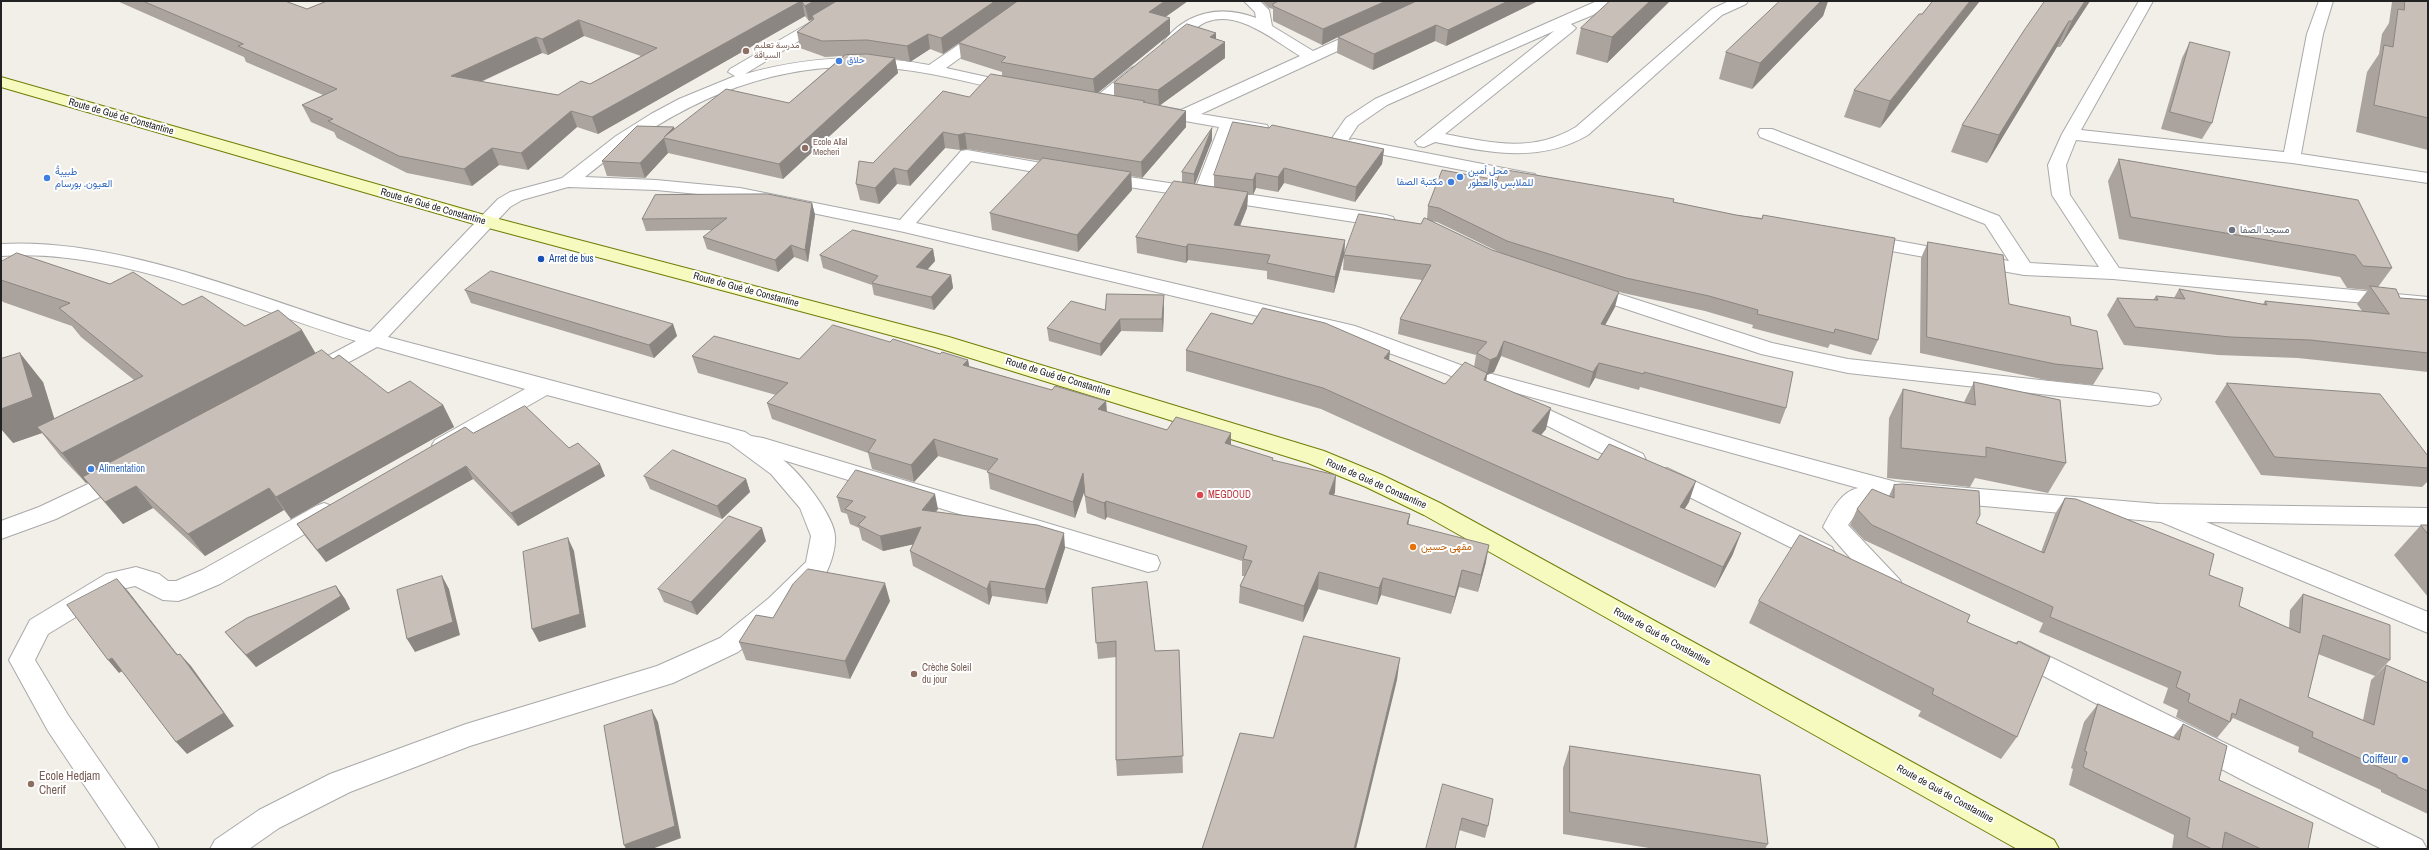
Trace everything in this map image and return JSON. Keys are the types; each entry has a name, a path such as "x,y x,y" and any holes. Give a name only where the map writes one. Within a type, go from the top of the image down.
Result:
{"main road":[{"name":"Route de Gué de Constantine","path":"1,82 488,222 942,342 1316,457 1374,481 1439,513 2044,849"}],"street":[{"path":"568,182 630,134 857,1"},
{"path":"931,71 1032,1"},
{"path":"1251,1 1262,10 1265,29"},
{"path":"1549,182 1332,140 1352,122 1381,102 1489,53 1588,12 1608,1"},
{"path":"1431,136 1492,148 1530,149 1561,143 1582,131 1717,12 1741,1"},
{"path":"2113,273 2061,195 2057,165 2070,134 2146,1"},
{"path":"2292,158 2315,34 2326,1"},
{"path":"1408,154 1588,12"},
{"path":"1158,54 1200,19 1213,15 1241,17 1265,29 1312,57"},
{"path":"1184,115 1376,27"},
{"path":"695,96 760,74 807,64 870,62 931,71 1032,91"},
{"path":"1146,64 1091,102 1184,115 1280,132"},
{"path":"1202,195 1228,124"},
{"path":"1766,133 1992,220 2024,269"},
{"path":"2070,134 2292,158 2428,178"},
{"path":"904,226 966,155 1202,195 1406,224"},
{"path":"297,381 374,340 488,222 504,203 516,196 568,182 656,184 740,193 904,226 1348,330 1454,369 1895,490 2159,513 2428,517"},
{"path":"1845,237 2024,269 2113,273 2428,303"},
{"path":"1,250 44,248 84,253 214,288 374,340 737,437 1148,563"},
{"path":"1572,285 1768,349 1848,366 2150,399"},
{"path":"1454,369 1912,597"},
{"path":"423,456 546,386"},
{"path":"225,849 270,819 340,783 466,736 664,676 729,645 778,605 817,566 823,536 810,504 779,468 737,437"},
{"path":"1,530 28,523 66,505 136,468"},
{"path":"1891,587 1835,527 1843,512 1857,496 1895,490"},
{"path":"144,849 58,722 22,660 39,627 115,581 136,576 150,581 163,590 178,590 211,577 341,503"},
{"path":"2159,513 2428,623"},
{"path":"2001,642 2260,775 2412,849"}],"building":[{"path":"143,1 285,1 307,9 327,1 801,1 592,117 571,111 521,153 492,148 464,169 399,156 328,121 333,119 302,105 337,89 238,46 243,44","holes":["579,20 657,48 590,84 581,81 558,95 451,76 536,37 542,39"]},
{"path":"802,1 814,1 805,6"},
{"path":"837,1 995,1 941,38 928,34 907,46 867,40 822,41 797,32 814,19 812,16"},
{"path":"1018,1 1165,1 1149,12 1170,18 1093,79 1001,62 1006,57 959,43"},
{"path":"1279,1 1386,1 1323,29 1273,6 1273,4"},
{"path":"1417,1 1508,1 1448,30 1436,25 1374,54 1338,37"},
{"path":"1610,1 1650,1 1612,37 1581,28"},
{"path":"1780,1 1821,1 1760,63 1726,52"},
{"path":"1933,1 1970,1 1890,101 1854,90 1919,14 1922,14"},
{"path":"2045,1 2085,1 2072,21 2069,21 1999,135 1962,125 2025,29"},
{"path":"2405,1 2428,1 2428,118 2374,105 2384,45 2393,47 2398,9 2404,10"},
{"path":"1187,24 1216,33 1210,37 1225,42 1158,90 1114,83"},
{"path":"2190,42 2230,52 2212,123 2170,112"},
{"path":"867,54 895,58 779,164 664,138 640,163 602,161 637,126 674,127 664,137 726,89 789,103 845,55"},
{"path":"991,74 1145,101 1143,102 1186,111 1141,162 965,133 958,135 943,132 907,171 894,168 875,188 856,184 859,161 873,163 943,91 969,97"},
{"path":"1233,122 1269,128 1272,125 1384,149 1356,187 1284,168 1278,177 1256,173 1253,180 1214,175"},
{"path":"1212,128 1194,174 1182,172"},
{"path":"1043,158 1131,172 1077,235 990,213"},
{"path":"2119,159 2358,200 2392,268 2363,266 2355,255 2131,217"},
{"path":"1501,169 1674,199 1673,202 1736,215 1762,219 1763,215 1895,238 1878,340 1835,329 1834,333 1757,314 1758,310 1709,296 1626,278 1507,241 1439,208 1428,206 1442,170 1497,180"},
{"path":"1174,181 1248,192 1234,225 1345,240 1335,277 1267,263 1270,255 1188,244 1186,247 1136,237"},
{"path":"768,194 812,203 805,250 791,245 775,260 703,237 727,218 642,219 655,195"},
{"path":"1359,214 1421,224 1425,218 1492,250 1619,292 1601,324 1793,372 1786,408 1644,372 1644,374 1599,363 1593,372 1504,341 1497,357 1490,360 1477,353 1487,342 1400,319 1431,265 1344,255"},
{"path":"853,230 933,249 916,267 951,275 931,297 872,283 878,276 820,255"},
{"path":"1928,242 2003,255 2009,304 2070,317 2071,325 2097,331 2103,369 2055,364 1927,337"},
{"path":"17,253 110,284 133,272 183,305 202,296 245,326 278,310 302,330 62,453 37,427 143,376 59,308 70,303 1,280 1,262"},
{"path":"491,271 673,324 649,345 465,290"},
{"path":"2370,286 2396,289 2400,298 2428,300 2428,353 2310,340 2230,337 2135,327 2117,298 2158,300 2156,296 2185,299 2179,289 2267,305 2265,301 2389,314"},
{"path":"1107,294 1164,295 1162,319 1120,319 1100,344 1047,328 1071,301 1105,310"},
{"path":"1263,308 1325,323 1390,351 1384,358 1445,384 1465,362 1487,373 1484,380 1551,408 1532,431 1598,460 1609,444 1696,481 1680,507 1741,533 1723,567 1323,388 1186,350 1211,313 1252,324"},
{"path":"833,325 890,342 893,339 940,354 942,352 968,360 963,365 1052,390 1055,386 1106,401 1098,409 1167,430 1176,417 1231,433 1225,443 1273,458 1272,460 1336,475 1329,494 1410,514 1407,524 1489,545 1481,575 1462,570 1455,597 1383,578 1379,588 1319,572 1304,606 1240,586 1252,561 1243,559 1247,546 1106,501 1104,503 1085,496 1083,473 1073,502 987,472 998,459 934,439 911,465 868,452 876,440 767,403 788,383 692,356 714,336 799,359"},
{"path":"322,350 333,359 339,355 388,393 410,381 443,405 276,497 269,488 188,534 136,486 105,502 83,477"},
{"path":"20,353 33,397 1,409 1,359"},
{"path":"1974,382 2060,400 2066,463 1986,447 1986,457 1901,448 1903,389 1975,405"},
{"path":"2227,383 2380,394 2428,456 2428,468 2275,457"},
{"path":"525,406 569,448 578,443 600,464 511,513 466,466 317,550 297,524 465,427 473,433"},
{"path":"673,450 746,479 717,506 644,476"},
{"path":"856,470 935,494 922,510 1037,525 1064,533 1045,589 990,581 987,589 910,551 921,527 880,536 858,525 866,517 845,509 853,501 837,497"},
{"path":"1903,484 1979,491 1980,515 1976,523 2044,553 2065,498 2076,499 2214,554 2209,575 2243,588 2239,606 2300,633 2303,594 2390,625 2390,660 2323,635 2308,697 2374,725 2386,665 2428,683 2428,791 2397,777 2397,775 2312,737 2313,732 2240,699 2236,715 2232,713 2230,722 2188,702 2190,694 2176,687 2181,672 2050,617 2053,607 1872,525 1857,509 1872,489 1894,498 1894,485"},
{"path":"729,516 762,528 691,602 658,589"},
{"path":"2421,525 2428,525 2428,534"},
{"path":"1800,535 1970,615 1967,622 2017,644 2018,641 2050,657 2017,737 1932,694 1934,689 1759,601"},
{"path":"568,538 580,614 532,629 523,552"},
{"path":"808,569 885,583 845,661 739,642 756,615 773,618 793,584"},
{"path":"442,576 453,622 407,639 397,590"},
{"path":"117,579 177,655 180,654 224,713 176,742 112,658 108,660 67,605"},
{"path":"1147,582 1155,651 1179,650 1183,756 1116,760 1116,641 1096,643 1092,588"},
{"path":"336,586 341,596 246,655 225,632 247,618"},
{"path":"1304,636 1400,658 1354,849 1202,849 1240,733 1273,738"},
{"path":"2098,704 2179,740 2183,724 2227,746 2219,780 2313,823 2308,849 2261,849 2225,832 2222,849 2212,849 2187,837 2190,818 2083,767 2087,752 2085,751"},
{"path":"652,710 675,826 624,845 604,726"},
{"path":"1570,746 1760,775 1768,844 1570,812"},
{"path":"1443,784 1493,799 1488,826 1462,818 1455,849 1426,849"}],"place":[{"name":"مدرسة تعليم السياقة","path":"746,51"},
{"name":"حلاق","path":"839,61"},
{"name":"Ecole Allal Mecheri","path":"805,148"},
{"name":"محل أمين للملابس والعطور","path":"1460,177"},
{"name":"طبيبةُ العيون. بورسام","path":"47,178"},
{"name":"مكتبة الصفا","path":"1451,182"},
{"name":"مسجد الصفا","path":"2232,230"},
{"name":"Arret de bus","path":"541,259"},
{"name":"Alimentation","path":"91,469"},
{"name":"MEGDOUD","path":"1200,495"},
{"name":"مقهى حسين","path":"1413,547"},
{"name":"Crèche Soleil du jour","path":"914,674"},
{"name":"Coiffeur","path":"2405,760"},
{"name":"Ecole Hedjam Cherif","path":"31,784"}]}
